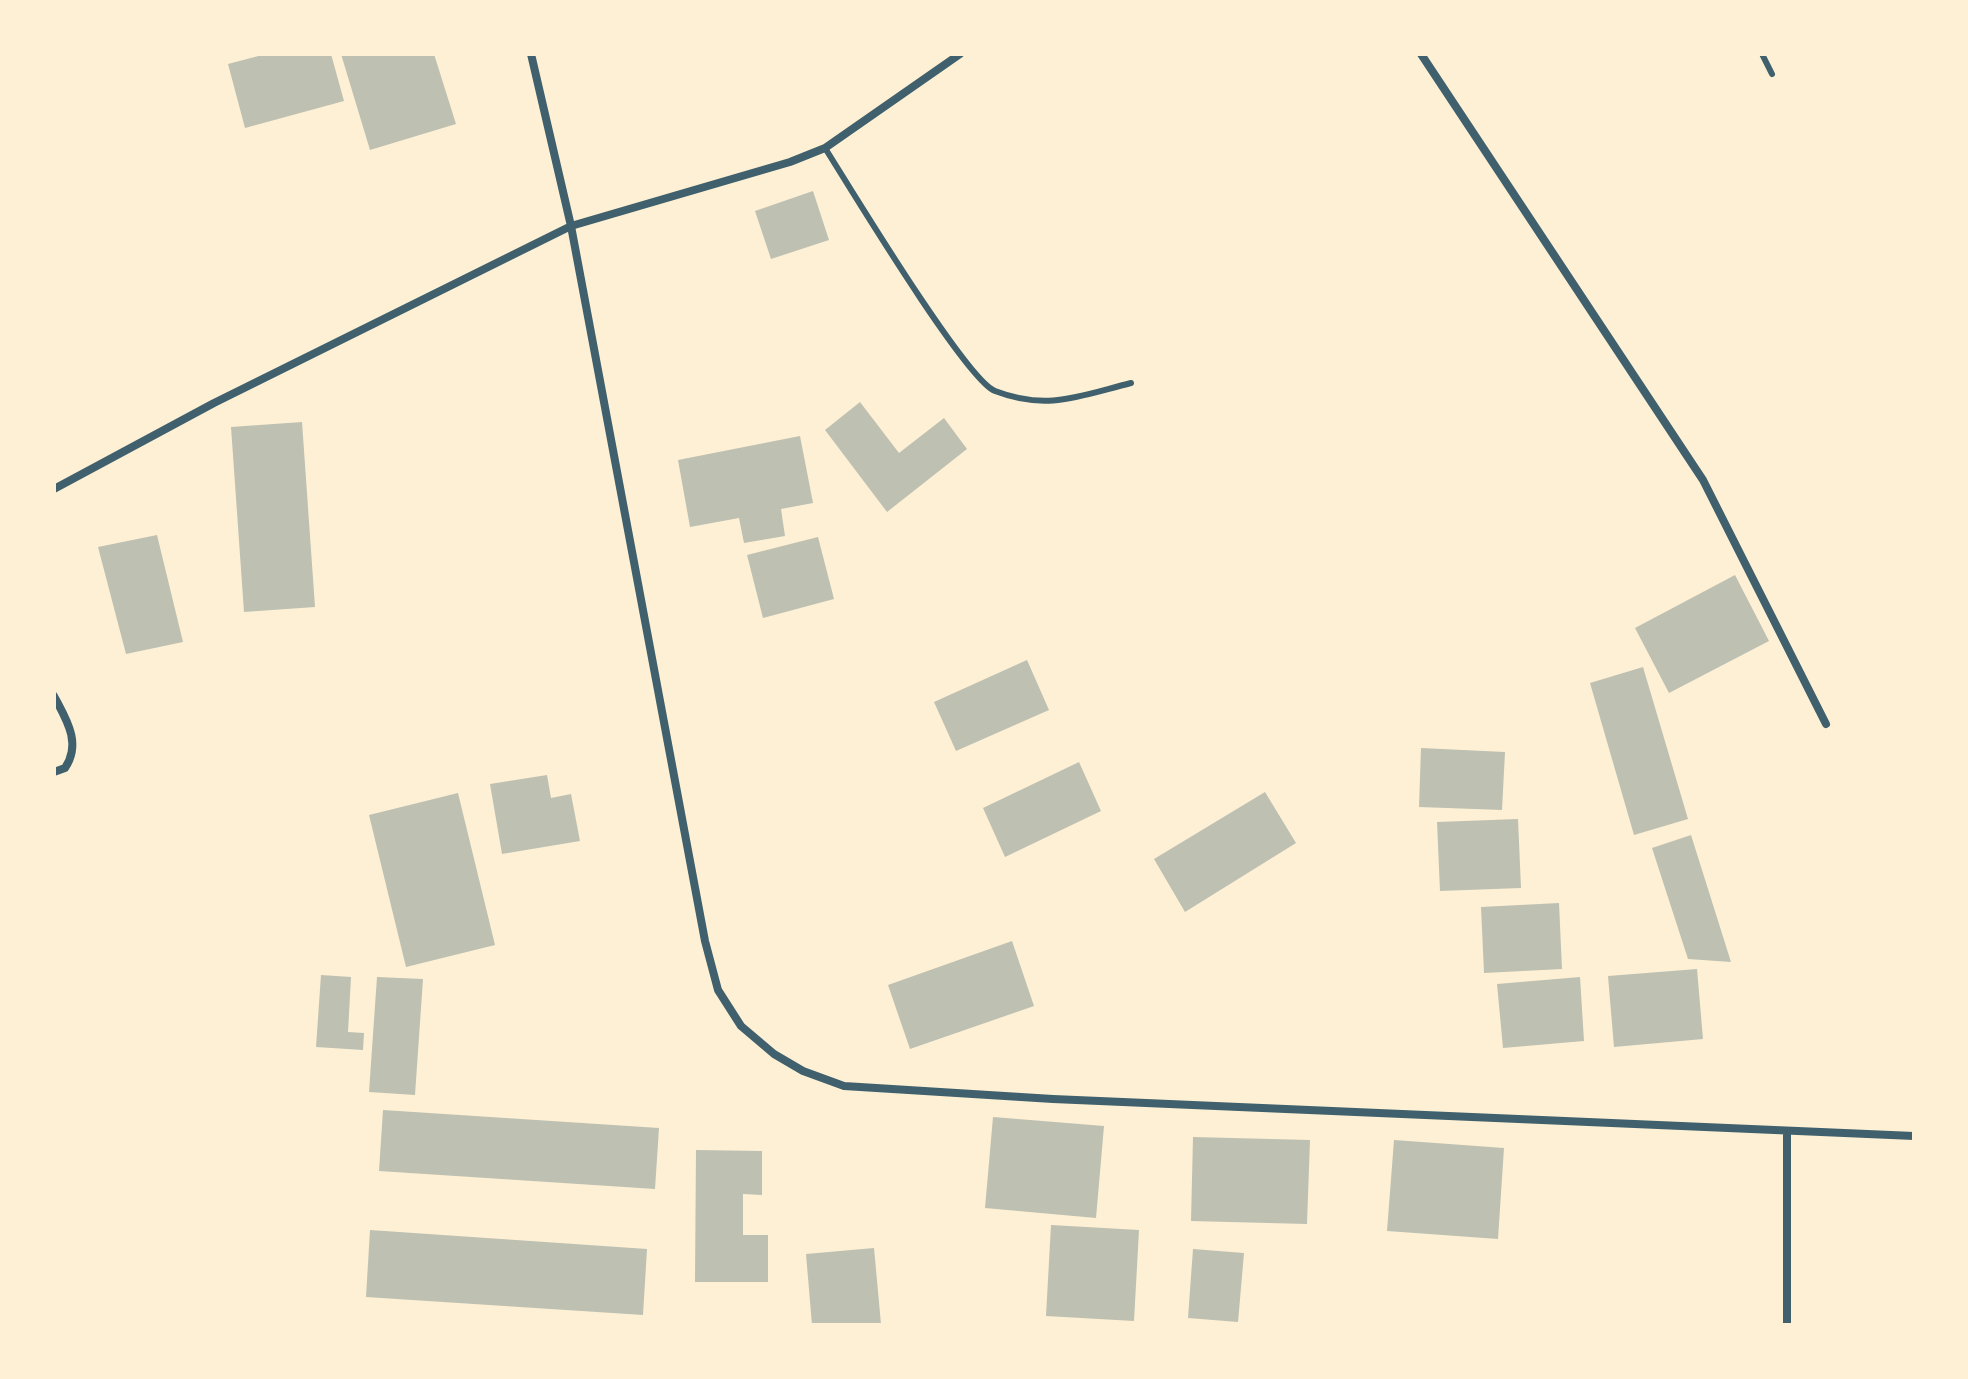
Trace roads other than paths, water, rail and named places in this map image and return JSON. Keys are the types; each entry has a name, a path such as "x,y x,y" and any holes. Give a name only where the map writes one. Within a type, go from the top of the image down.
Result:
{"street":[{"path":"531,54 571,226 705,941 718,990 741,1026 774,1054 803,1071 844,1086 1053,1099 1914,1136"},
{"path":"54,489 214,403 571,226 790,162 825,148 960,54"},
{"path":"1421,54 1703,480 1826,724"},
{"path":"54,696 69,723 73,745 65,768 54,772"},
{"path":"1787,1131 1787,1325"}],"lane":[{"path":"1762,54 1772,74"},
{"path":"825,148 947,337 990,390 1049,403 1131,383"}]}
